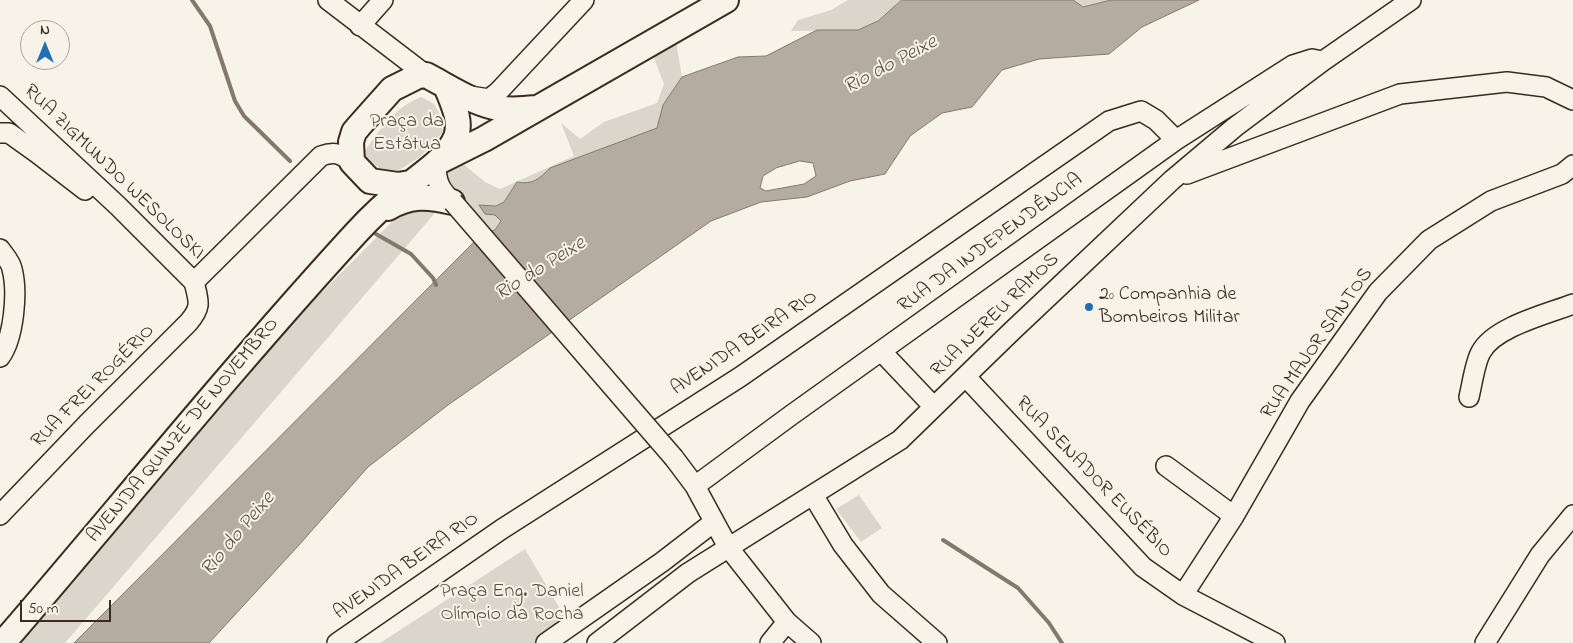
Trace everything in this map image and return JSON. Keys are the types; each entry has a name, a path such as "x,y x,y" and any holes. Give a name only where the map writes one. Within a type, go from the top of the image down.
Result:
{"main road":[{"path":"370,182 398,185 410,183 438,162 484,139 726,0"},
{"path":"368,221 372,200 370,182 352,162 351,142 354,132 392,89 418,76 426,75 482,104 505,109 538,108"},
{"path":"438,162 455,138 458,125 454,91"},
{"name":"AVENIDA QUINZE DE NOVEMBRO","path":"3,643 233,372 368,221 410,183"},
{"path":"368,221 403,200 426,196 450,199"}],"street":[{"path":"328,0 426,75"},
{"path":"360,26 383,0"},
{"path":"454,91 489,99 498,92 584,0"},
{"name":"RUA NEREU RAMOS","path":"596,643 688,572 900,440 1172,180 1235,127 1323,61 1411,0"},
{"path":"392,89 403,58"},
{"name":"RUA DA INDEPENDÊNCIA","path":"695,486 880,350 1176,140 1293,65 1312,59 1323,61"},
{"path":"1172,180 1400,94 1507,82 1546,87 1573,100"},
{"name":"RUA ZIGMUNDO WESOLOSKI","path":"0,96 118,206 194,282"},
{"name":"AVENIDA BEIRA RIO","path":"337,643 502,529 740,377 1109,121 1141,112 1156,120 1176,140"},
{"path":"0,133 9,133 90,195 118,206"},
{"path":"194,282 321,156 336,153 341,154 352,162"},
{"path":"438,162 438,185 674,458 695,486 728,547 787,622 811,643"},
{"name":"RUA MAJOR SANTOS","path":"1183,595 1234,516 1300,401 1378,292 1429,240 1491,201 1562,174 1573,165"},
{"path":"410,183 450,199"},
{"path":"0,249 15,305 5,350 0,357"},
{"name":"RUA FREI ROGÉRIO","path":"0,514 188,324 196,314 199,302 194,282"},
{"path":"1469,397 1480,353 1490,340 1509,328 1573,304"},
{"path":"880,350 934,407"},
{"name":"RUA SENADOR EUSÉBIO","path":"966,377 1143,567 1183,595 1254,639 1275,643"},
{"path":"1166,466 1234,516"},
{"path":"813,495 842,545 881,594 937,643"},
{"path":"1485,643 1540,555 1573,515"},
{"path":"546,643 662,562 714,522"},
{"path":"770,643 787,622"}],"green space":[{"path":"848,0 902,0 878,21 858,30 791,31 798,20 831,10"},
{"path":"1073,0 1111,0 1083,7"},
{"path":"676,42 682,77 663,105 658,128 550,168 532,182 517,182 504,202 496,206 480,205 501,221 495,230 488,232 451,186 444,171 462,163 485,182 500,189 574,156 561,123 580,139 604,122 657,103 664,84 652,53"},
{"name":"Praça da Estátua","path":"421,97 434,104 443,120 442,133 420,157 388,177 363,154 381,128 395,113 411,101"},
{"path":"424,205 435,213 65,643 13,643 275,339 406,208"},
{"path":"859,495 882,528 861,542 836,509"},
{"name":"Praça Eng. Daniel Olímpio da Rocha","path":"525,549 569,624 538,643 380,643"}],"water":[{"name":"Rio do Peixe","path":"902,0 1073,0 1083,7 1111,0 1199,0 1142,27 1109,54 1039,59 1002,70 972,107 942,113 910,136 885,174 850,181 807,197 761,202 711,221 448,405 368,467 209,643 74,643 483,233 495,230 501,221 495,215 485,214 479,205 496,206 504,202 517,182 532,182 550,168 657,128 663,105 682,77 738,57 766,56 817,30 858,30 878,21","holes":["800,161 813,163 816,176 804,184 766,191 760,188 763,176 776,168"]}],"waterway":[{"path":"192,0 210,26 235,101 244,116 290,161"},
{"path":"376,234 411,254 433,278 436,285"},
{"path":"943,540 1018,588 1049,623 1062,643"}],"place":[{"name":"2º Companhia de Bombeiros Militar","path":"1089,307"}]}
